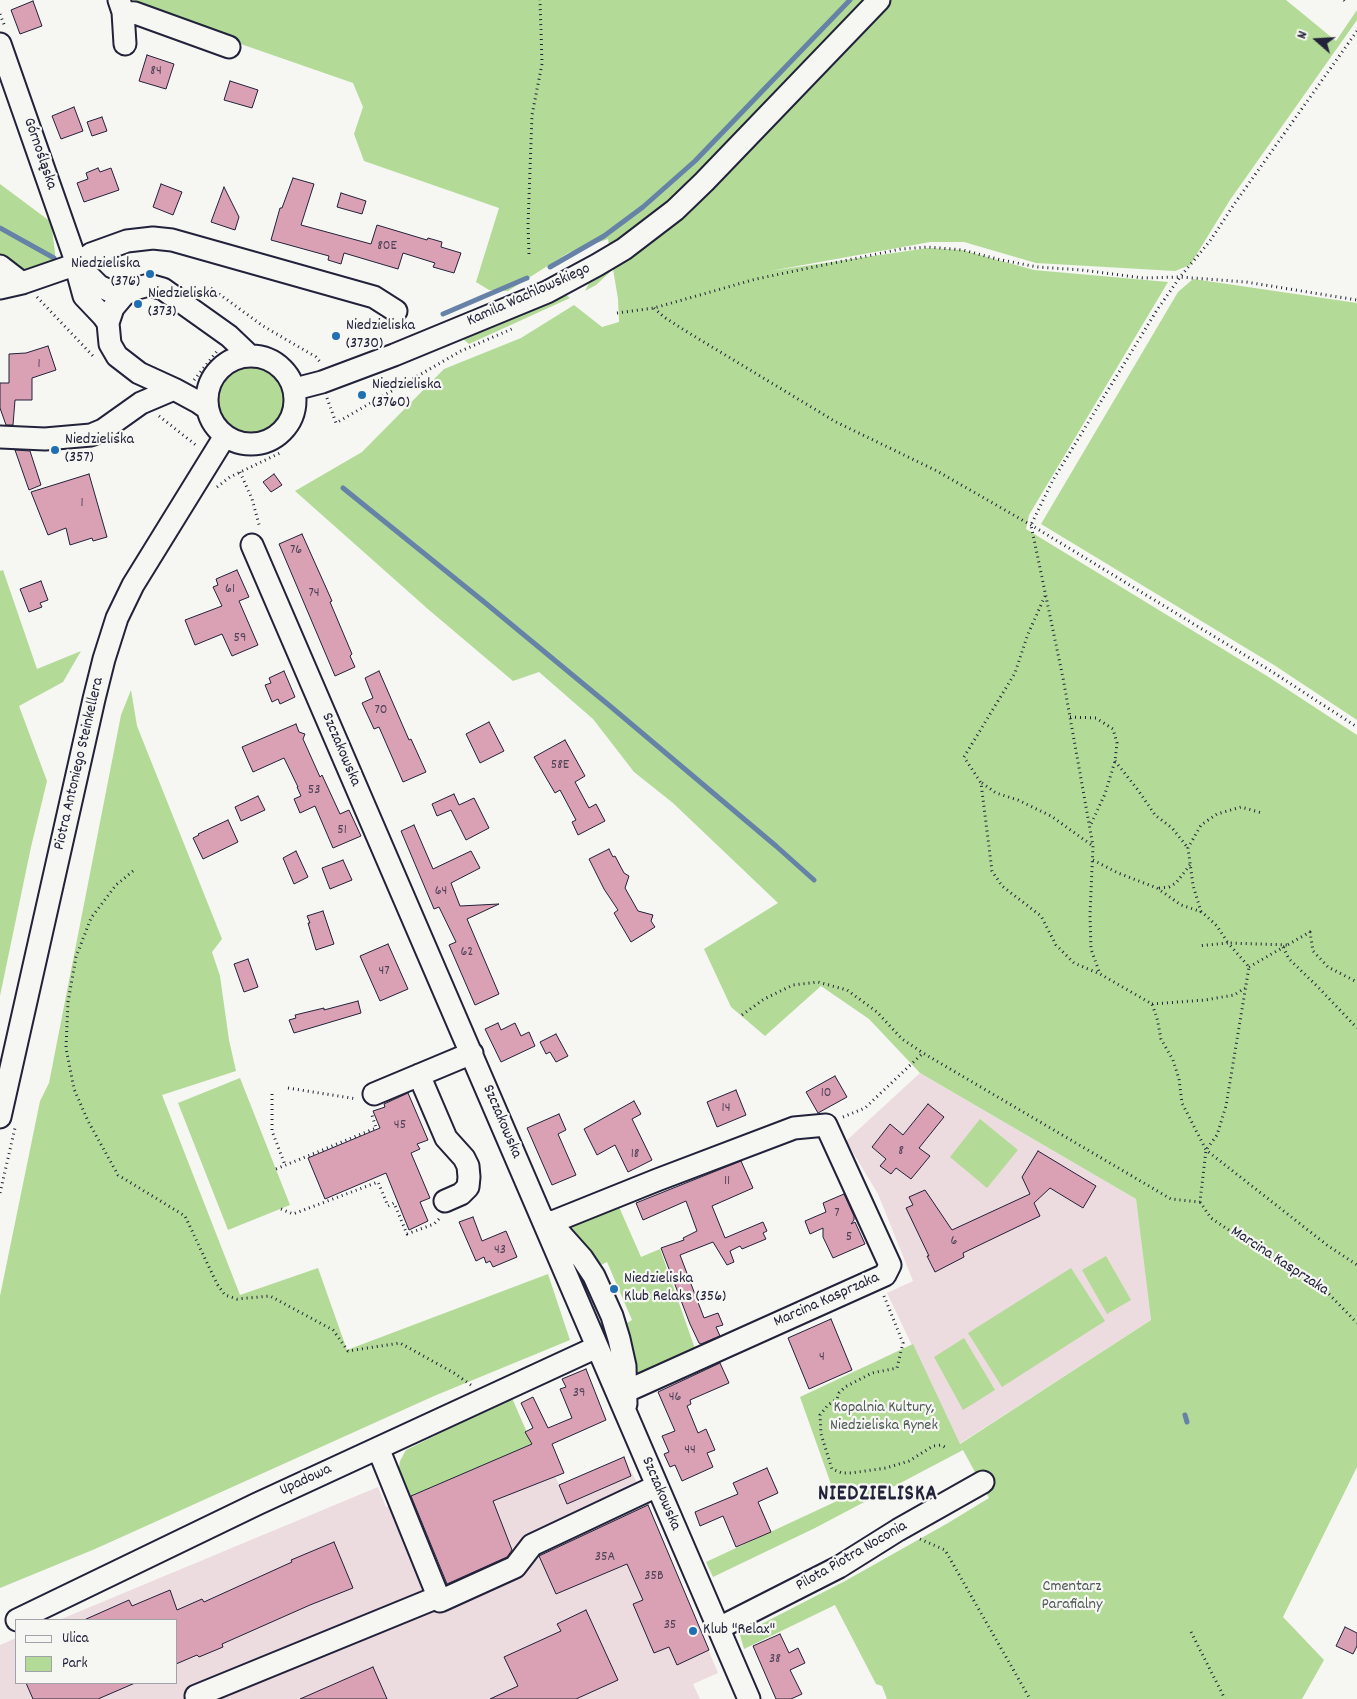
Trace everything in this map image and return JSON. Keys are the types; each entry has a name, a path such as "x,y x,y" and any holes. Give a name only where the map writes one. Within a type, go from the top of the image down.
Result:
{"street":[{"name":"Kamila Wachlowskiego","path":"295,390 326,372 394,355 547,292 624,249 675,210 704,182 879,0"},
{"path":"121,6 125,44"},
{"path":"121,6 135,13 230,47"},
{"name":"Górnośląska","path":"0,44 77,264 84,296 108,323"},
{"path":"0,288 22,283 77,264 91,254 127,242 153,238 172,240 374,297 396,311"},
{"name":"Górnośląska","path":"77,264 99,286 124,295"},
{"path":"0,266 22,283"},
{"path":"208,409 198,402 139,373 117,356 110,344 108,323 113,308 124,295 134,289 149,285 163,289 229,336 250,356"},
{"path":"250,356 263,358 273,363 290,378 295,390 295,406 291,417 276,436 261,442 248,444 225,436 214,423 208,409 209,389 217,372 230,362 250,356"},
{"path":"139,373 141,403"},
{"path":"0,437 45,439 91,435 103,430 141,403 178,392"},
{"name":"Piotra Antoniego Steinkellera","path":"8,1121 94,699 104,659 117,618 133,584 225,436"},
{"name":"Szczakowska","path":"252,545 545,1220 597,1346 623,1400 657,1486 719,1628 745,1698"},
{"path":"367,1097 472,1053"},
{"path":"419,1075 446,1138 464,1158 468,1166 470,1176 468,1187 453,1198"},
{"path":"623,1400 625,1366 620,1339 612,1316 594,1276 582,1258 545,1220 794,1128 826,1124"},
{"name":"Marcina Kasprzaka","path":"623,1400 885,1275 890,1265 826,1124"},
{"name":"Upadowa","path":"21,1619 257,1504 597,1346"},
{"path":"378,1448 440,1601 515,1567 532,1545 657,1486"},
{"name":"Pilota Piotra Noconia","path":"719,1628 839,1567 898,1530 983,1482"},
{"path":"198,1699 196,1696 438,1597"},
{"name":"Upadowa","path":"0,1629 15,1622"}],"path":[{"path":"529,254 528,225 532,115 542,64 540,0"},
{"path":"1100,974 1091,948 1090,915 1094,846 1031,525 1053,480 1157,310 1180,277 1210,240 1357,31"},
{"path":"617,313 654,308 756,279 901,250 928,247 963,250 1037,267 1082,270 1143,278 1180,277 1246,282 1357,300"},
{"path":"211,288 263,326 316,357 326,372 336,423 461,351"},
{"path":"654,308 684,330 836,422 937,471 1031,525 1271,671 1357,727"},
{"path":"163,419 178,392 229,336"},
{"path":"212,493 218,486 240,472 282,452"},
{"path":"1045,595 1028,634 1015,673 964,757 982,783 996,794 1018,800 1050,816 1094,846"},
{"path":"1070,716 1096,718 1113,729 1118,743 1115,761 1105,794 1090,826"},
{"path":"1115,761 1138,790 1155,816 1172,828 1188,848 1193,885 1202,912"},
{"path":"982,783 992,871 1002,886 1041,916 1056,945 1074,963 1100,974 1152,1004 1205,1000 1234,995 1245,988"},
{"path":"1188,848 1201,825 1216,814 1241,807 1262,813"},
{"path":"1093,860 1118,873 1157,888 1181,905 1202,912 1218,926 1228,943 1249,966"},
{"path":"1157,888 1169,887 1176,883 1190,864"},
{"path":"133,871 116,885 91,918 76,957 68,1002 66,1048 74,1089 88,1121 118,1175 185,1216 217,1284 225,1295 237,1299 270,1296 333,1330 348,1351 400,1343 470,1384 478,1402"},
{"path":"1249,966 1310,932 1313,951 1328,967 1357,982"},
{"path":"1198,946 1228,943 1288,944"},
{"path":"1283,947 1290,959 1357,1028"},
{"path":"742,1015 764,999 792,985 818,982 847,990 877,1012 902,1038 924,1053 1171,1199 1200,1202 1206,1150 1217,1135 1226,1106 1249,966"},
{"path":"1152,1004 1161,1039 1173,1060 1179,1079 1182,1103 1206,1150 1327,1245 1357,1265"},
{"path":"826,1124 865,1108 924,1053"},
{"path":"288,1088 367,1097"},
{"path":"272,1094 272,1131 285,1165"},
{"path":"0,1193 8,1121"},
{"path":"276,1169 372,1130"},
{"path":"281,1209 293,1214 378,1182 388,1206 394,1203 407,1234 434,1224 453,1198"},
{"name":"Marcina Kasprzaka","path":"1200,1202 1211,1218 1298,1277 1327,1292 1357,1323"},
{"path":"877,1279 902,1343 897,1368 872,1373 845,1387 839,1393 837,1399 828,1405 820,1415 824,1446 832,1469 842,1473 851,1473 886,1468 909,1460 933,1446 941,1445 947,1448"},
{"path":"945,1550 1030,1699"},
{"path":"1191,1632 1225,1699"}],"shaded area":[{"path":"920,1073 1136,1199 1151,1320 959,1444 887,1293 913,1281 878,1194 846,1141"},
{"path":"624,1457 648,1505 718,1673 693,1684 700,1699 0,1699 0,1645 15,1638 15,1684 178,1684 178,1619 61,1619 378,1487 386,1507 481,1466 555,1476 559,1485"}],"green space":[{"path":"107,0 1286,0 1336,41 1357,10 1357,20 1230,200 1190,265 1175,271 1036,263 964,242 930,242 770,271 928,248 962,250 1034,270 1168,282 1029,515 1026,529 1267,676 1357,735 1357,1467 1283,1617 1324,1660 1302,1699 887,1699 882,1686 876,1684 835,1605 744,1649 740,1635 845,1581 989,1498 963,1450 815,1528 713,1577 706,1562 837,1501 800,1397 913,1344 960,1444 1151,1320 1136,1199 920,1073 869,1019 821,986 765,1036 731,1007 704,949 778,903 673,803 634,772 593,719 539,672 513,681 429,610 295,491 362,452 444,369 521,338 574,305 602,327 619,322 618,299 608,239 568,253 508,291 489,290 476,282 499,208 364,161 354,134 363,107 353,83 235,42 229,54 110,9"},
{"path":"0,184 51,222 55,252 55,275 49,285 37,290 0,260"},
{"path":"610,271 596,285 585,291 590,281"},
{"path":"1193,279 1357,303 1357,720 1274,665 1041,524 1178,292"},
{"path":"566,295 570,298 469,344 463,339 559,296"},
{"path":"245,362 259,362 273,368 283,378 289,392 287,413 273,430 259,436 245,436 231,430 221,420 215,406 215,392 221,378 231,368"},
{"path":"3,570 37,669 81,651 63,682 19,706 47,781 31,847 0,996 0,571"},
{"path":"131,690 137,726 222,939 212,952 220,976 229,1040 236,1071 162,1095 240,1295 318,1268 347,1350 548,1274 570,1340 434,1396 95,1549 0,1588 0,1296 40,1101 49,1083 121,715"},
{"path":"240,1078 290,1205 228,1230 178,1103"},
{"path":"980,1119 1018,1150 987,1188 950,1157"},
{"path":"612,1191 641,1257 660,1249 699,1360 635,1388 636,1372 627,1323 632,1320 607,1262 601,1265 558,1210"},
{"path":"1106,1256 1131,1300 1107,1314 1082,1270"},
{"path":"1071,1268 1105,1321 1002,1387 968,1333"},
{"path":"964,1338 995,1390 963,1410 934,1357"},
{"path":"512,1398 532,1444 407,1498 398,1474 400,1461 406,1450"}],"building":[{"path":"33,1 42,26 20,34 11,10"},
{"path":"147,55 174,64 166,89 139,81"},
{"path":"230,81 258,90 252,108 224,100"},
{"path":"74,107 83,131 61,139 52,116"},
{"path":"102,117 107,131 92,136 87,122"},
{"path":"98,168 100,172 111,168 119,190 84,202 77,183 88,179 86,173"},
{"path":"293,178 314,184 301,225 371,244 377,225 427,240 428,238 442,242 441,247 461,253 454,273 433,267 435,263 403,253 398,269 344,253 341,264 328,260 329,256 271,240 280,208 282,208"},
{"path":"161,184 182,192 173,215 153,207"},
{"path":"224,187 239,217 235,230 211,222"},
{"path":"341,193 366,201 362,214 337,207"},
{"path":"48,346 56,370 32,378 32,400 15,400 13,425 6,425 0,408 0,383 9,383 9,354 26,353"},
{"path":"15,450 30,451 41,485 29,490"},
{"path":"89,474 107,537 93,541 92,538 70,545 66,528 48,535 31,492"},
{"path":"274,474 282,485 271,492 263,482"},
{"path":"302,534 332,601 330,602 352,654 350,656 355,667 335,676 279,544"},
{"path":"237,570 249,597 239,601 258,645 232,656 222,634 195,645 185,620 222,606 213,587 218,585 216,579"},
{"path":"41,581 48,600 40,603 42,607 29,612 20,589"},
{"path":"284,671 295,697 280,704 278,699 272,702 265,685 271,683 269,678"},
{"path":"379,671 409,740 411,739 426,772 403,782 379,727 374,729 362,703 373,698 365,678"},
{"path":"489,722 504,751 480,763 466,734"},
{"path":"296,724 299,732 305,734 303,739 320,777 322,775 340,814 349,810 361,836 333,848 315,806 300,813 294,799 301,796 284,758 253,772 242,747"},
{"path":"565,740 585,776 575,782 589,808 596,804 605,821 578,835 572,822 576,820 560,790 555,793 534,757"},
{"path":"454,794 459,805 474,798 489,828 466,840 451,810 437,816 432,804"},
{"path":"258,796 265,810 241,821 235,807"},
{"path":"228,820 238,842 203,859 193,838"},
{"path":"414,825 433,869 471,851 480,868 451,883 460,906 499,904 467,919 499,994 475,1005 449,945 456,942 439,907 434,909 401,831"},
{"path":"609,849 624,873 629,876 625,888 638,911 653,915 651,921 655,927 631,942 614,913 618,910 604,889 589,859"},
{"path":"296,851 308,877 294,884 283,858"},
{"path":"343,860 352,880 330,889 322,868"},
{"path":"323,911 334,944 316,950 307,916"},
{"path":"388,944 408,989 380,1001 360,956"},
{"path":"248,959 258,987 244,992 234,964"},
{"path":"358,1001 361,1013 294,1033 289,1020 296,1018 295,1015"},
{"path":"498,1023 501,1030 515,1023 521,1036 529,1032 535,1046 501,1062 485,1029"},
{"path":"556,1034 568,1056 556,1062 550,1052 546,1054 540,1042"},
{"path":"835,1076 847,1097 818,1113 806,1092"},
{"path":"736,1090 746,1115 717,1127 707,1102"},
{"path":"408,1093 428,1140 417,1144 420,1149 411,1153 430,1198 420,1202 428,1221 409,1230 386,1173 325,1199 308,1158 380,1128 373,1111 385,1107 384,1104"},
{"path":"634,1101 641,1114 632,1119 652,1160 628,1172 615,1145 597,1155 584,1129"},
{"path":"928,1104 944,1117 919,1148 930,1156 911,1179 896,1168 891,1174 880,1166 886,1159 872,1147 890,1124 903,1135"},
{"path":"559,1114 566,1130 558,1134 576,1175 552,1185 527,1128"},
{"path":"1038,1151 1096,1186 1083,1208 1050,1188 1034,1203 1040,1216 963,1253 964,1257 935,1272 906,1208 913,1205 909,1197 925,1190 952,1230 1030,1194 1022,1177"},
{"path":"741,1161 753,1188 712,1206 725,1238 763,1222 767,1231 763,1233 766,1239 742,1249 740,1246 730,1251 734,1262 727,1265 713,1242 680,1255 704,1318 718,1313 723,1325 716,1327 720,1336 701,1344 690,1324 661,1248 684,1240 683,1238 697,1231 686,1201 643,1220 636,1203"},
{"path":"844,1194 854,1216 851,1224 855,1222 865,1244 833,1258 823,1237 823,1228 810,1234 805,1221 826,1212 823,1203"},
{"path":"473,1217 482,1241 506,1231 517,1257 493,1267 490,1261 486,1263 484,1257 476,1261 459,1222"},
{"path":"831,1319 852,1370 809,1389 788,1338"},
{"path":"720,1363 729,1383 690,1400 691,1404 687,1406 698,1433 706,1429 715,1450 707,1453 713,1467 682,1481 675,1465 670,1467 664,1454 669,1452 662,1436 675,1431 658,1392"},
{"path":"586,1369 606,1420 552,1444 564,1473 493,1501 512,1550 507,1557 447,1584 411,1496 532,1444 525,1432 533,1428 521,1403 533,1397 548,1428 572,1418 560,1389 566,1387 562,1379"},
{"path":"624,1457 631,1476 567,1504 559,1485"},
{"path":"767,1468 778,1493 758,1502 771,1532 736,1547 723,1516 700,1526 695,1512 738,1494 733,1483"},
{"path":"648,1505 709,1650 677,1665 669,1647 654,1653 633,1604 643,1600 627,1564 556,1594 539,1556"},
{"path":"334,1542 353,1588 222,1644 223,1647 178,1663 178,1619 86,1619 129,1600 132,1606 170,1590 177,1610 202,1599 204,1602 292,1562 291,1560"},
{"path":"586,1610 618,1680 576,1699 490,1699 518,1686 504,1657 561,1631 557,1624"},
{"path":"1345,1627 1357,1633 1357,1646 1353,1654 1336,1646"},
{"path":"780,1634 789,1653 798,1648 805,1663 790,1670 802,1694 791,1699 776,1699 753,1646"},
{"path":"373,1667 387,1699 300,1699"},
{"path":"26,1684 133,1684 98,1699 33,1699"}],"waterway":[{"path":"550,267 604,236 643,207 695,161 850,0"},
{"path":"0,228 54,258"},
{"path":"443,314 527,278"},
{"path":"343,488 610,706 814,880"},
{"path":"1185,1415 1187,1422"}],"place":[{"name":"Niedzieliska (376)","path":"150,274"},
{"name":"Niedzieliska (373)","path":"138,304"},
{"name":"Niedzieliska (3730)","path":"336,336"},
{"name":"Niedzieliska (3760)","path":"362,395"},
{"name":"Niedzieliska (357)","path":"55,450"},
{"name":"Niedzieliska Klub Relaks (356)","path":"614,1289"},
{"name":"Klub \"Relax\"","path":"693,1631"}],"district":[{"name":"NIEDZIELISKA","path":"878,1496"}],"park label":[{"name":"Kopalnia Kultury, Niedzieliska Rynek","path":"884,1418"},
{"name":"Cmentarz Parafialny","path":"1072,1597"}]}
